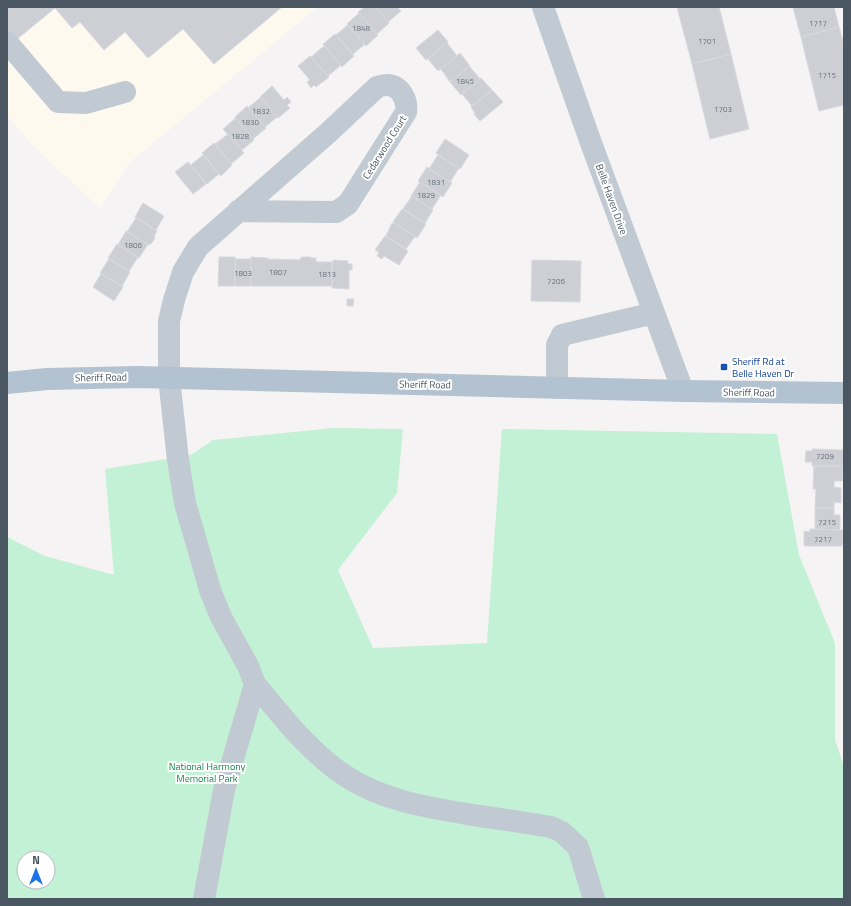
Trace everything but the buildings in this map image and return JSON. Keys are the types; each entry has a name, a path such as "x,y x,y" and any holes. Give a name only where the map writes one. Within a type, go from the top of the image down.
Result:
{"main road":[{"name":"Sheriff Road","path":"7,383 89,377 683,391 844,393"}],"street":[{"name":"Belle Haven Drive","path":"543,7 565,72 683,391"},
{"path":"7,42 58,102 86,102 125,92"},
{"name":"Cedarwood Court","path":"238,211 336,212 348,204 406,112 407,103 403,95 391,85 386,84 377,87 328,133 238,211 198,247 184,272 174,300 169,321 169,378 178,460 187,510 210,590 221,616 248,666 255,684 295,732 324,760 344,775 366,787 390,798 425,808 551,827 562,832 578,847 594,899"},
{"path":"557,388 557,346 562,335 654,313"},
{"path":"204,899 224,790 255,684"}],"shaded area":[{"path":"7,7 318,7 129,163 100,208 37,150 7,116"}],"green space":[{"name":"National Harmony Memorial Park","path":"333,428 403,429 397,493 338,570 373,648 487,643 502,429 777,434 799,555 835,643 835,739 844,767 844,899 7,899 7,537 45,556 114,575 105,469 191,455 213,440"}],"place":[{"name":"Sheriff Rd at Belle Haven Dr","path":"724,367"}]}
